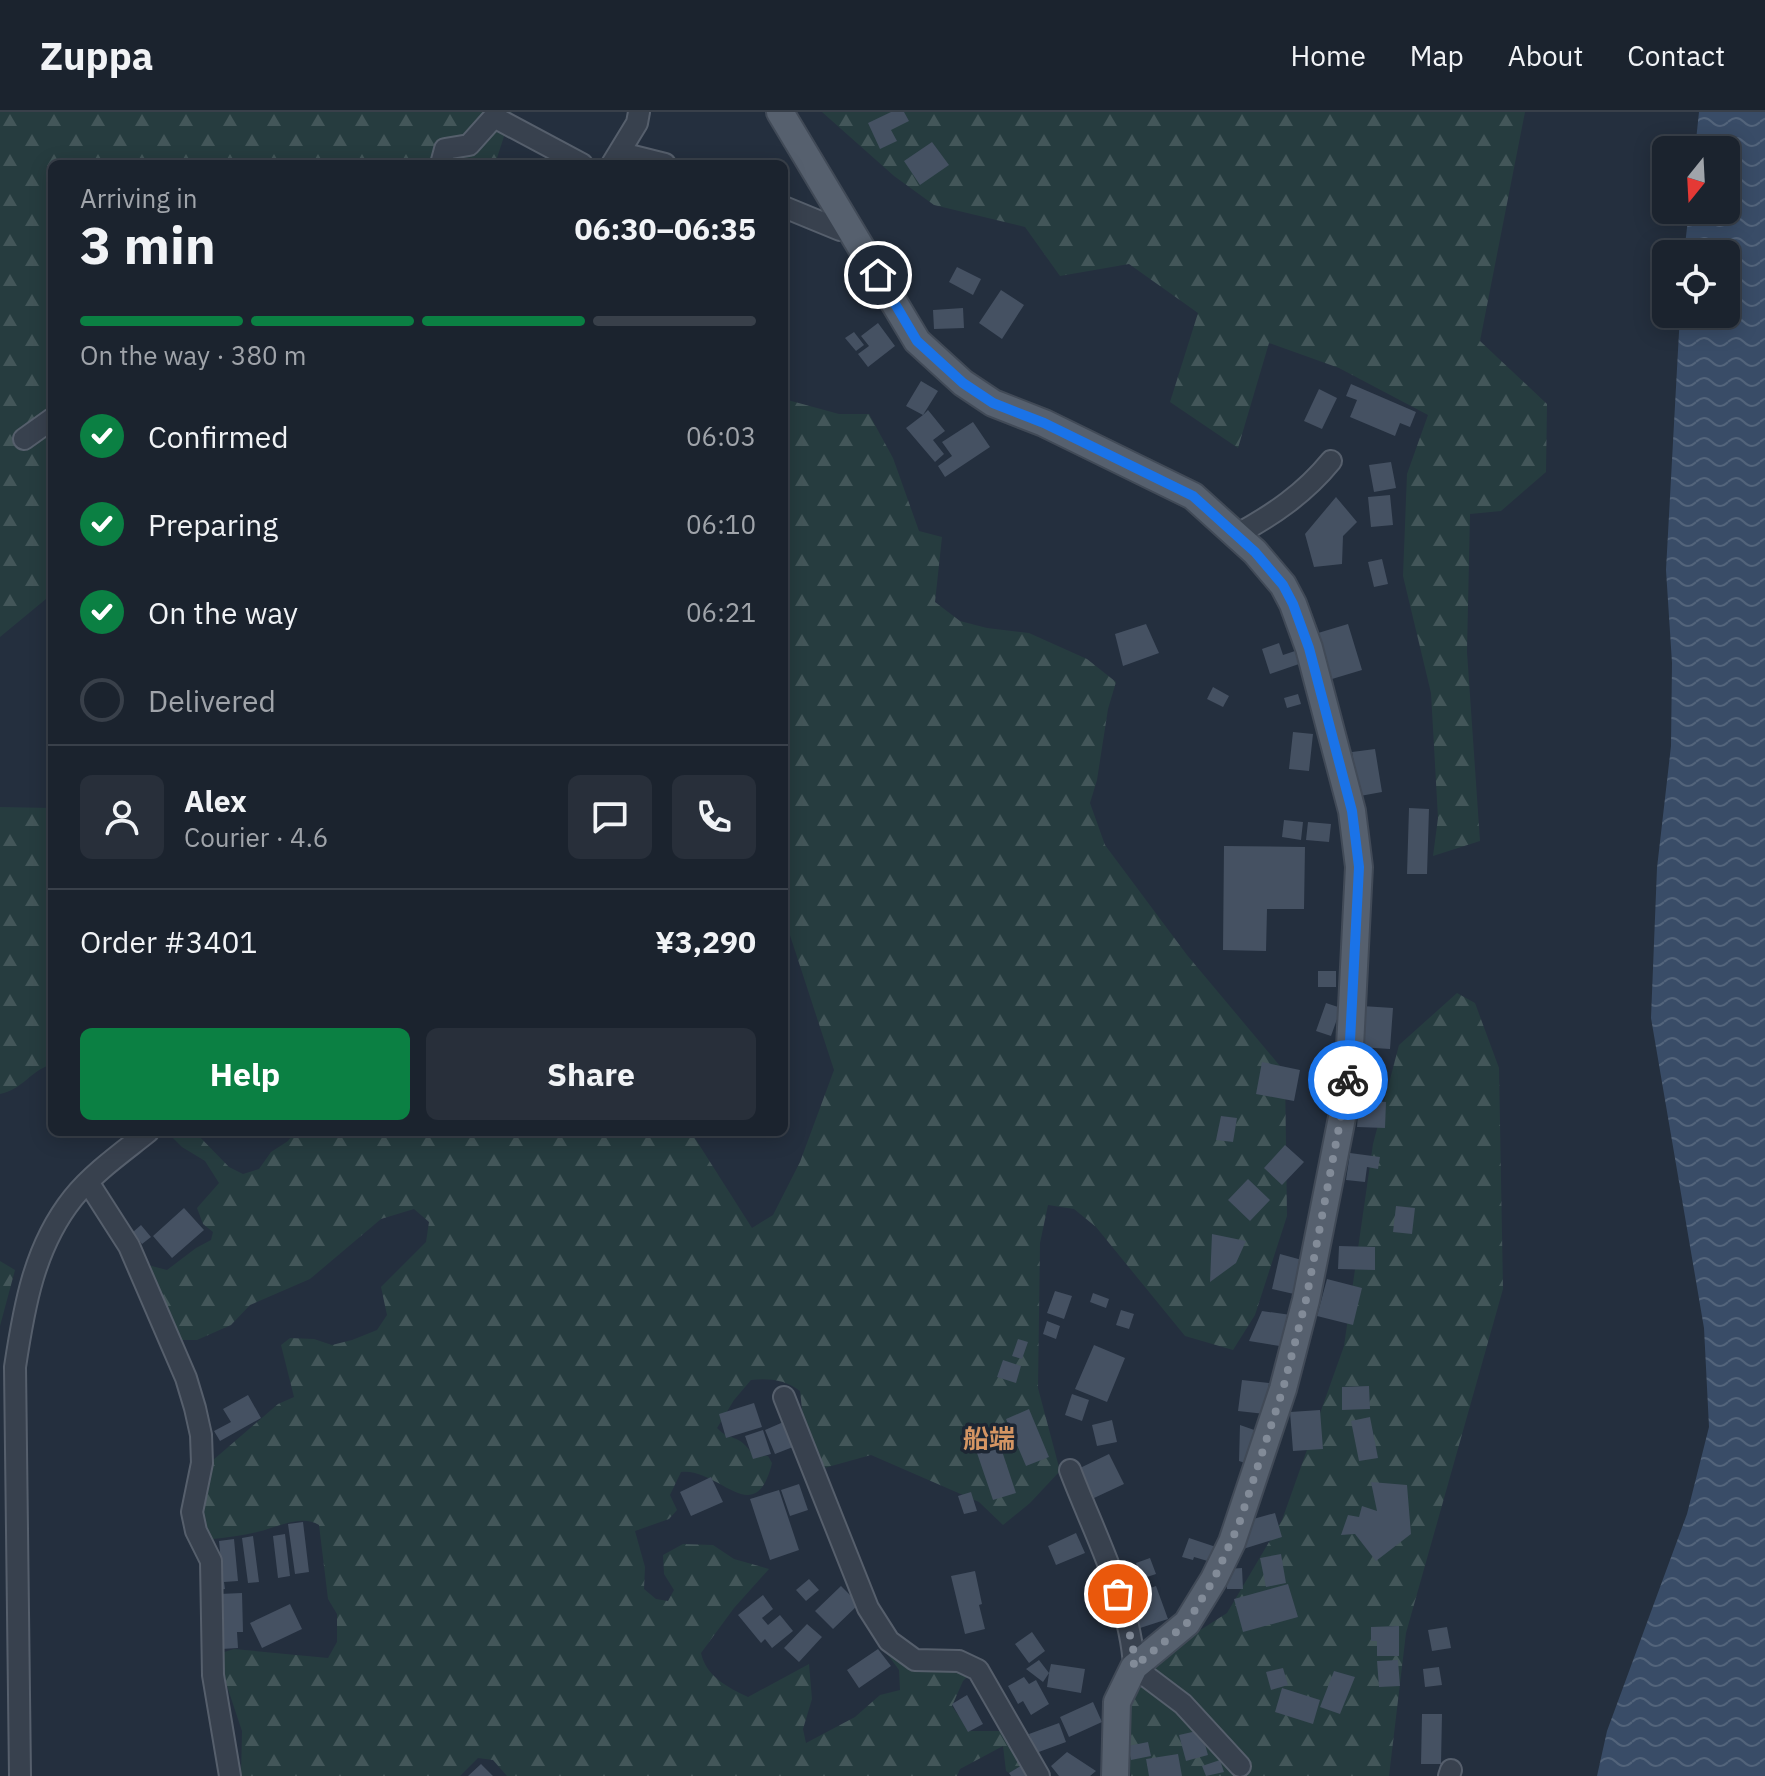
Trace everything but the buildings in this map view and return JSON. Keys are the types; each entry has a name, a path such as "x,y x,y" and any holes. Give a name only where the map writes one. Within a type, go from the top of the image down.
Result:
{"main road":[{"path":"780,112 917,341 963,383 993,403 1044,423 1193,496 1255,552 1283,585 1309,648 1352,811 1359,867 1348,1087 1306,1300 1283,1389 1239,1524 1214,1579 1187,1623 1134,1667 1117,1702 1115,1776"}],"street":[{"path":"616,159 637,123 639,112"},
{"path":"442,160 445,149 469,145 494,117 575,160"},
{"path":"788,209 840,230 851,230"},
{"path":"24,439 48,422"},
{"path":"1236,535 1273,514 1313,482 1331,461"},
{"path":"20,1776 15,1367 24,1304 45,1239 72,1198 143,1136"},
{"path":"88,1182 129,1246 186,1378 195,1408 201,1435 202,1463 192,1512 196,1531 211,1561 213,1675 230,1776"},
{"path":"784,1397 868,1608 889,1641 915,1660 959,1661 978,1670 1039,1776"},
{"path":"1070,1470 1109,1564 1133,1646 1134,1667 1183,1704 1240,1766"}],"green space":[{"path":"0,112 512,112 496,160 48,160 48,597 0,637"},
{"path":"822,112 1525,112 1480,341 1547,404 1546,472 1501,511 1470,514 1467,652 1480,841 1433,856 1438,818 1431,693 1403,576 1407,474 1428,415 1339,368 1269,343 1238,448 1170,402 1198,313 1129,264 1060,276 1025,227 934,205 894,176"},
{"path":"788,400 839,414 869,414 893,458 919,531 942,537 935,602 960,621 1029,633 1087,659 1116,682 1090,803 1105,845 1187,955 1285,1072 1287,1216 1255,1315 1233,1350 1185,1336 1096,1227 1074,1209 1048,1205 1040,1243 1038,1388 1060,1471 1030,1503 1003,1525 979,1502 871,1455 817,1470 803,1418 800,1391 783,1382 765,1379 751,1380 717,1428 743,1443 753,1455 768,1456 772,1463 765,1483 756,1493 746,1495 695,1473 681,1472 670,1495 677,1510 669,1519 635,1531 645,1567 644,1589 656,1599 668,1601 674,1590 664,1574 663,1555 683,1544 713,1545 734,1559 769,1569 734,1608 701,1653 713,1674 725,1685 748,1697 809,1664 812,1699 803,1729 806,1743 855,1717 880,1695 900,1690 899,1670 877,1640 906,1647 970,1674 963,1681 952,1706 969,1731 1009,1731 1024,1764 1009,1773 1006,1771 1003,1746 960,1769 957,1776 507,1776 493,1760 478,1758 460,1776 241,1776 242,1731 220,1665 221,1653 234,1649 328,1658 337,1642 337,1614 328,1599 319,1525 296,1521 252,1533 213,1539 193,1525 205,1467 278,1404 294,1397 281,1345 290,1338 314,1339 332,1345 377,1330 387,1315 381,1287 426,1242 429,1222 414,1209 381,1219 310,1279 250,1305 231,1325 197,1340 176,1340 144,1264 167,1270 211,1240 213,1232 203,1224 197,1208 219,1183 205,1161 171,1136 199,1136 229,1167 243,1174 259,1169 271,1152 291,1136 694,1136 752,1228 773,1215 800,1162 834,1070 788,929"},
{"path":"0,807 48,808 48,1066 14,1089 0,1094"},
{"path":"1457,993 1475,1003 1499,1068 1503,1289 1406,1633 1389,1776 1131,1776 1118,1725 1136,1671 1227,1613 1282,1520 1344,1346 1373,1144 1399,1045"},
{"path":"0,1261 15,1270 0,1326"}],"water":[{"path":"1699,112 1765,112 1765,1776 1597,1776 1607,1731 1687,1514 1709,1427 1704,1328 1651,1018 1657,868 1671,746 1672,663 1666,570 1679,328 1740,328 1740,240 1686,240 1687,224 1740,224 1740,136 1696,136"}],"way so far":[{"path":"1118,1594 1133,1646 1134,1667 1187,1623 1232,1542 1283,1389 1306,1300 1348,1080"}],"district":[{"name":"船端","path":"989,1438"}],"route":[{"path":"878,275 917,341 963,383 993,403 1044,423 1193,496 1255,552 1283,585 1309,648 1352,811 1359,867 1348,1080"}]}
